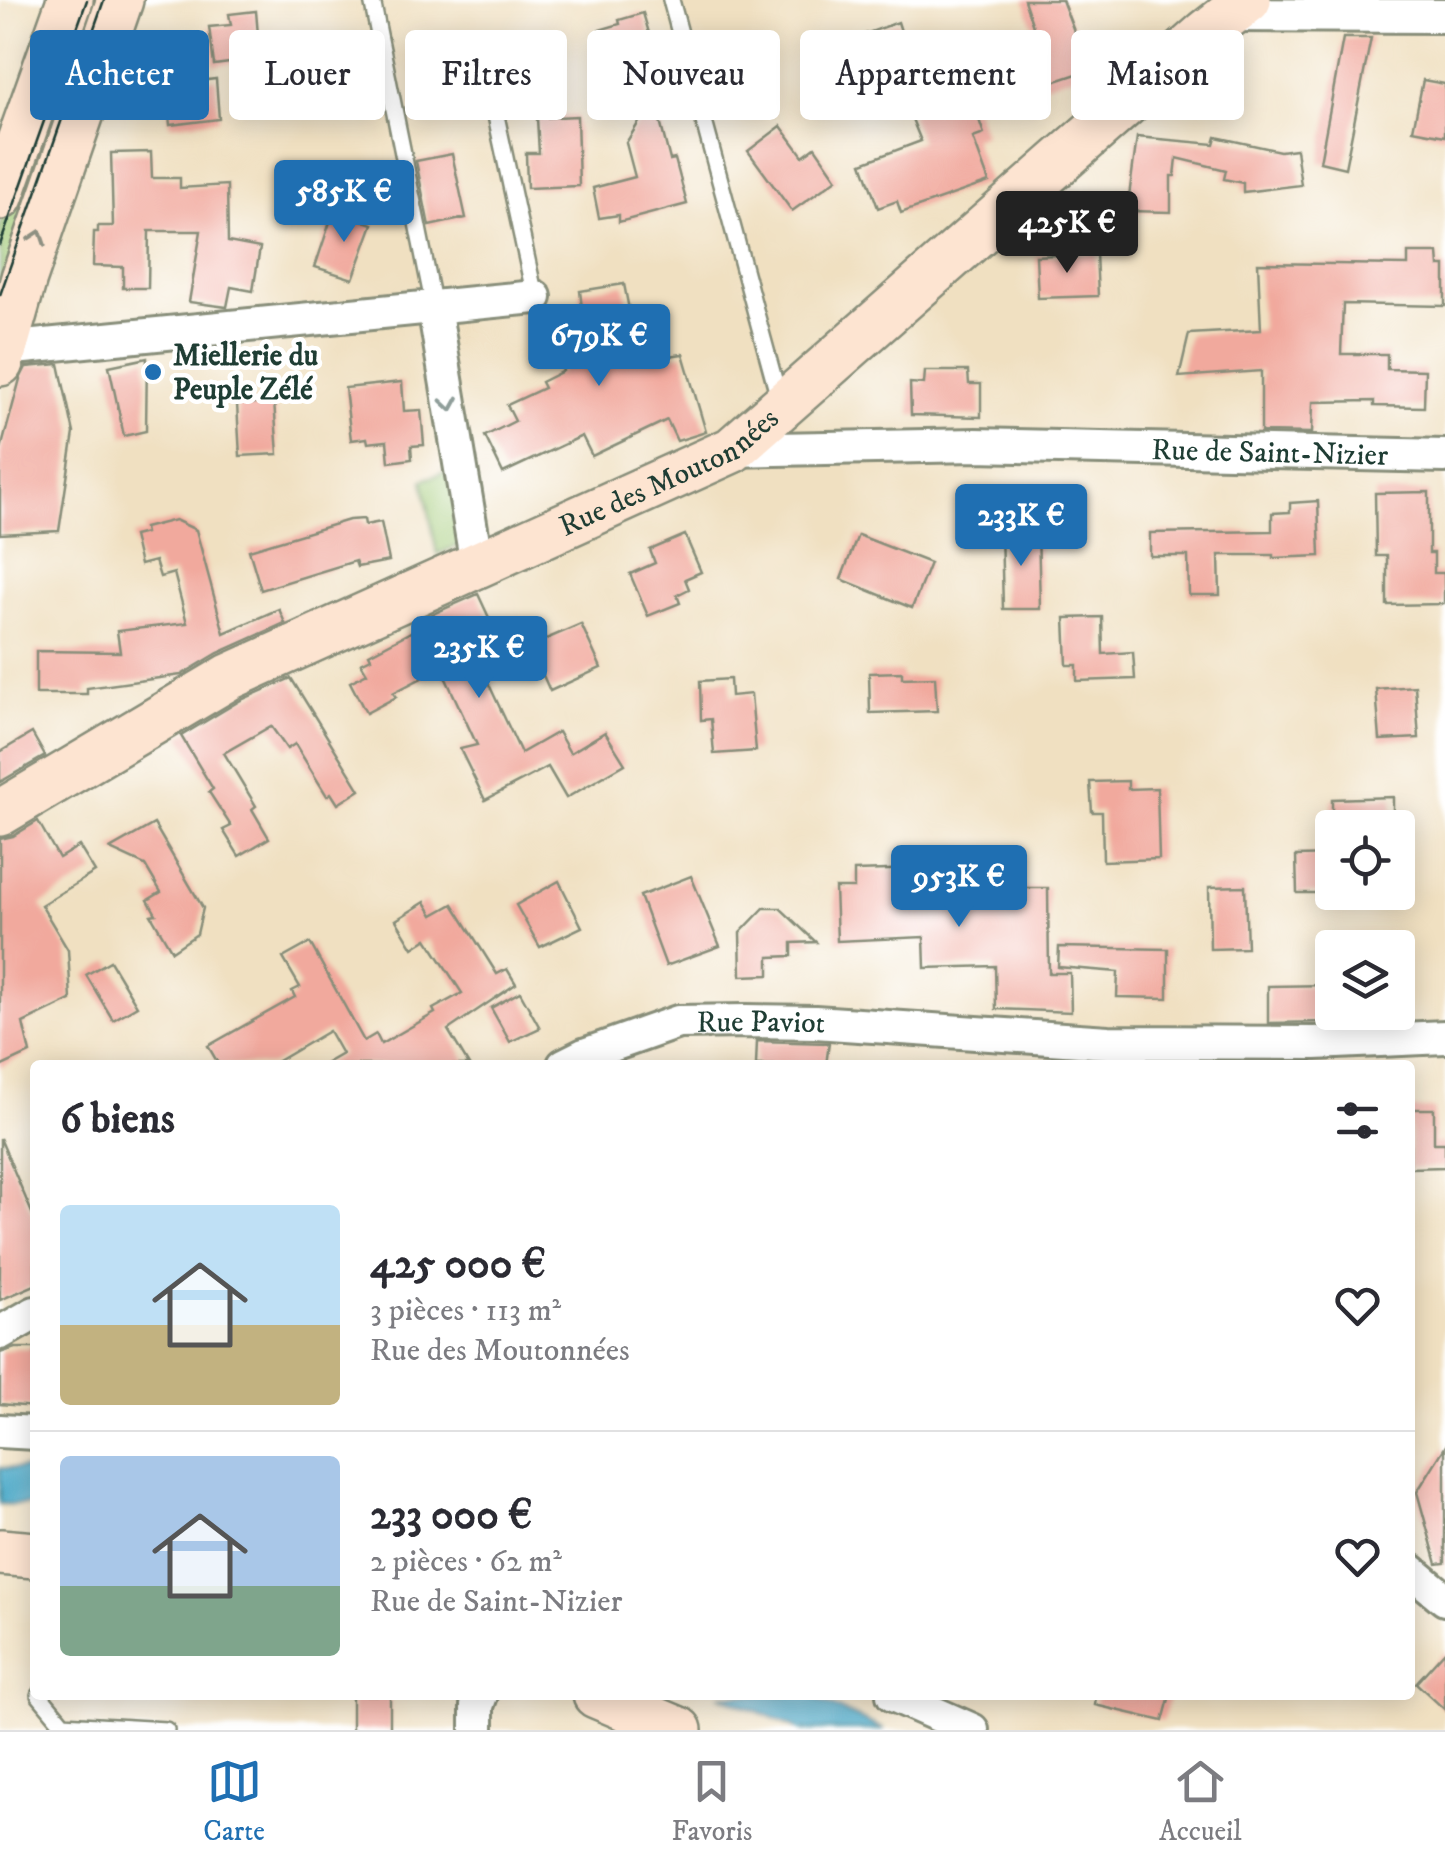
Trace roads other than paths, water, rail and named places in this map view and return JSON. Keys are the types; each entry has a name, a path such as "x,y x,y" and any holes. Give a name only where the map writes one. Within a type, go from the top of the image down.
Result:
{"street":[{"path":"0,197 70,0"},
{"path":"120,0 24,278 2,357 535,298"},
{"path":"1237,7 1445,16"},
{"name":"Rue des Moutonnées","path":"0,813 229,677 732,450 1237,7"},
{"path":"434,308 476,565"},
{"name":"Rue de Saint-Nizier","path":"732,450 976,445 1445,456"},
{"name":"Rue Paviot","path":"574,1060 678,1022 815,1022 1110,1054 1445,1037"},
{"path":"0,1333 30,1316"},
{"path":"0,1431 30,1433"},
{"path":"0,1552 30,1554"},
{"path":"1415,1574 1445,1600"},
{"path":"477,1730 479,1700"},
{"path":"608,1700 678,1730"},
{"path":"904,1700 972,1730"}],"lane":[{"path":"372,0 434,308"},
{"path":"671,0 782,406"},
{"path":"497,120 535,298"},
{"path":"43,1700 64,1724 166,1730"}],"water":[{"path":"0,1468 30,1469 30,1505 0,1504"},
{"path":"731,1700 819,1700 885,1730 802,1730"}],"tram line":[{"path":"0,245 87,0"},
{"path":"0,295 104,0"}],"place":[{"name":"Miellerie du Peuple Zélé","path":"153,372"}]}
